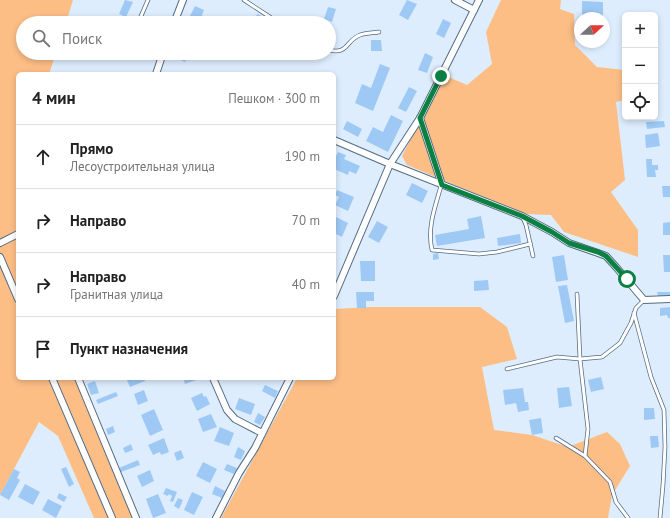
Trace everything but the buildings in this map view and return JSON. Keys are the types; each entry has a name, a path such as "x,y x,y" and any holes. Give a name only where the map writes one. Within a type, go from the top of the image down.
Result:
{"street":[{"path":"177,16 183,0"},
{"path":"455,0 474,10"},
{"path":"337,282 390,164 420,118 479,0"},
{"path":"157,72 161,60"},
{"path":"420,118 441,185"},
{"path":"336,141 441,185 522,216 569,243 606,256 644,300 670,299"},
{"path":"0,243 16,235"},
{"path":"0,257 16,294"},
{"path":"53,380 112,518"},
{"path":"79,380 136,518"},
{"path":"214,380 227,410 235,419 262,433"},
{"path":"216,518 239,473 255,448 289,380"}],"lane":[{"path":"141,16 148,0"},
{"path":"244,0 268,16"},
{"path":"336,51 345,49 351,41 359,35 379,32"},
{"path":"441,185 430,226 430,241 432,250 479,254 497,252 530,244"},
{"path":"522,216 526,225 533,256"},
{"path":"577,294 580,359 588,429 585,456"},
{"path":"507,368 557,357 580,359 602,357 620,343 631,323 636,308 644,300"},
{"path":"634,313 651,377 664,410 665,447 660,518"},
{"path":"556,438 585,456 610,482 616,502 628,518"}],"shaded area":[{"path":"0,0 73,0 68,16 16,16 16,60 54,60 50,72 16,72 16,380 78,380 134,518 94,518 58,436 39,422 0,495"},
{"path":"501,0 561,0 560,9 574,14 574,48 578,48 597,67 622,70 622,101 616,102 625,180 611,192 638,230 638,257 564,232 551,215 524,214 407,165 402,156 444,75 467,85 492,64 486,32"},
{"path":"369,307 480,307 507,327 517,359 482,367 494,430 532,435 568,447 607,432 620,444 630,466 612,495 608,518 221,518 296,380 336,380 336,309"}],"route":[{"path":"441,76 420,118 442,185 522,216 569,243 606,256 627,279"}]}
